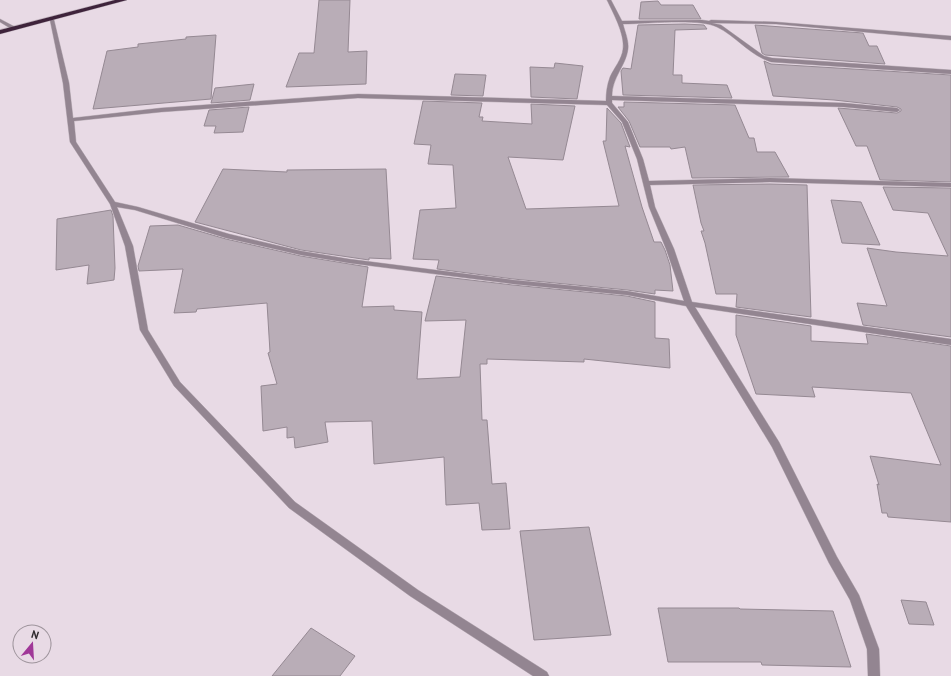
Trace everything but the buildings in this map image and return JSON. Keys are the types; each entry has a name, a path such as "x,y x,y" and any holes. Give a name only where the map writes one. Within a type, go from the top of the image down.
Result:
{"highway":[{"path":"0,32 52,20 123,0"}],"street":[{"path":"609,0 620,23 626,48 612,79 609,101 624,122 640,159 652,207 670,249 689,304 776,445 833,560 855,598 873,649 874,676"},
{"path":"0,20 15,29"},
{"path":"52,20 66,83 73,142 113,204 129,246 144,330 177,384 292,506 414,593 543,676"},
{"path":"620,23 702,21 776,23 951,38"},
{"path":"702,21 719,26 762,57 771,60 951,72"},
{"path":"71,120 160,110 358,96 844,105 897,110"},
{"path":"646,183 770,180 951,185"},
{"path":"113,204 136,208 228,236 301,253 349,262 513,282 627,293 689,304 951,342"}]}
